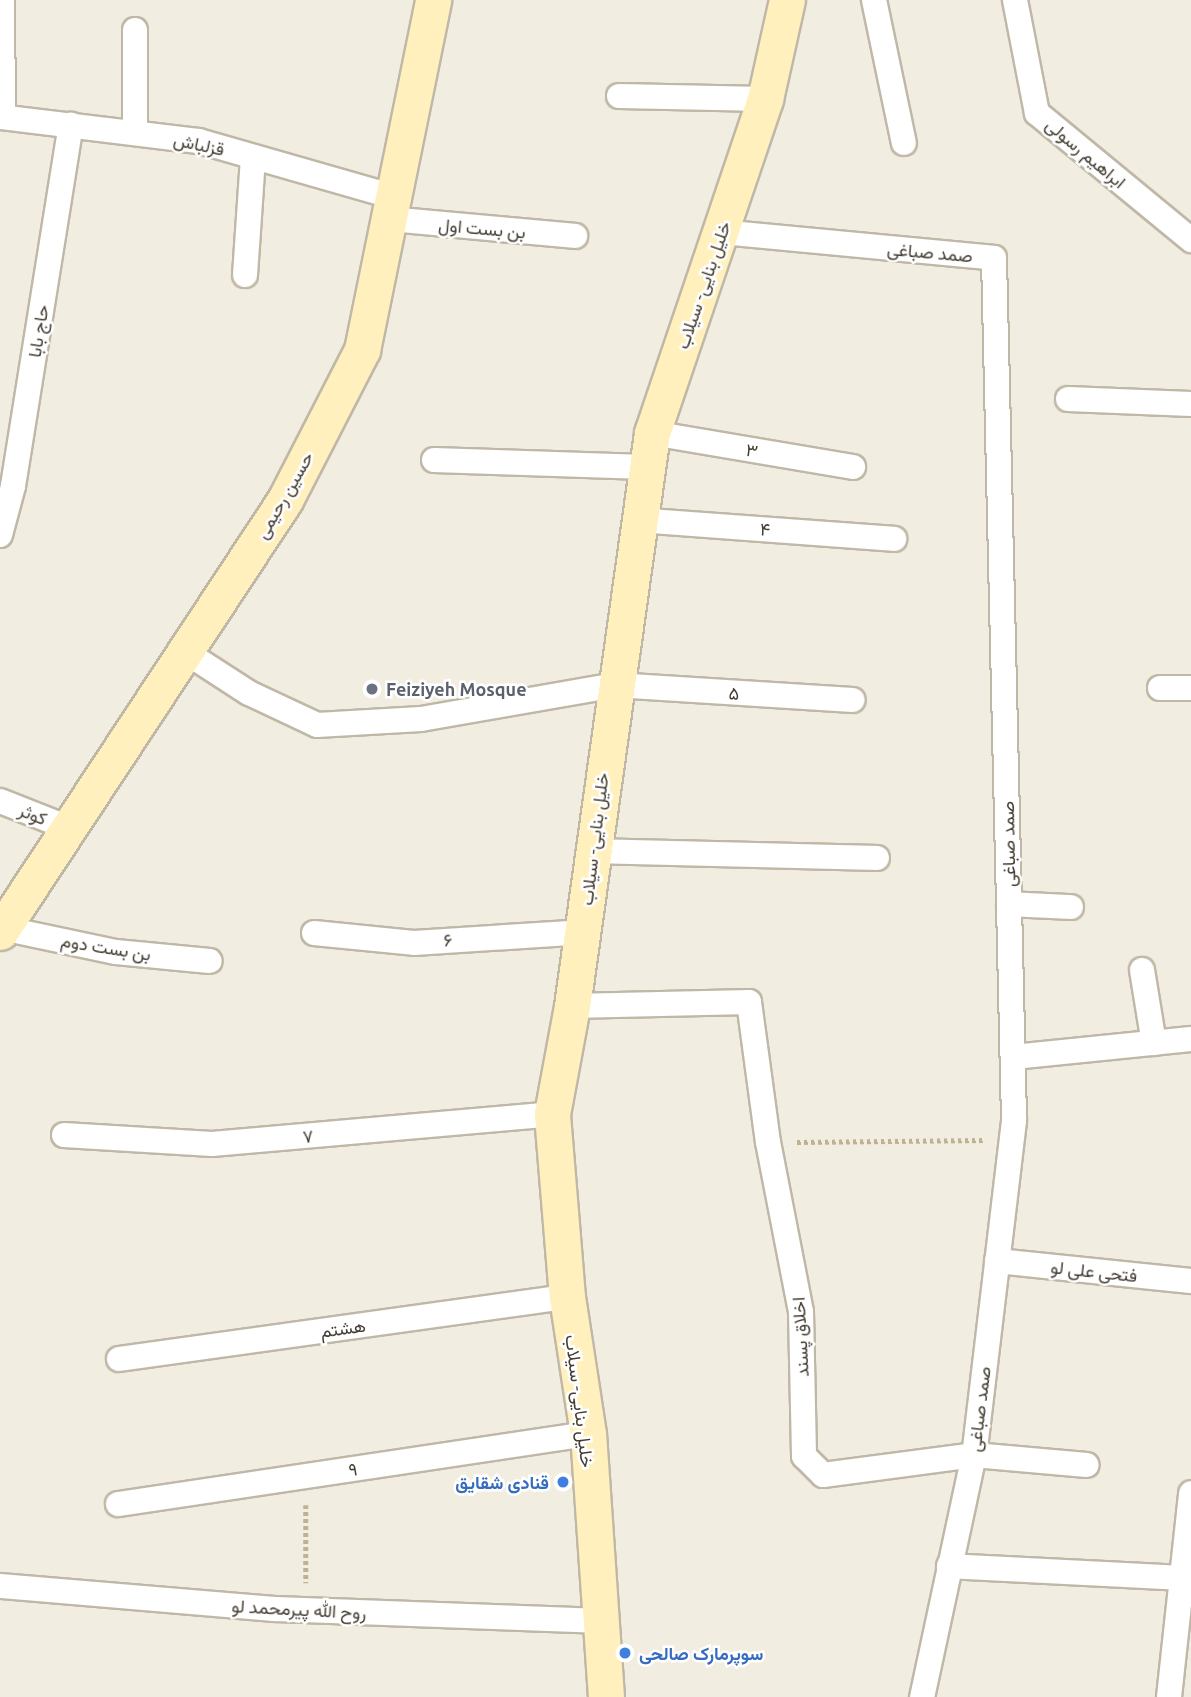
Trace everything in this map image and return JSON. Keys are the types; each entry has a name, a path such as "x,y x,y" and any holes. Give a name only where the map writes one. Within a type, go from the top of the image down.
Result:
{"street":[{"path":"1,117 2,0"},
{"name":"حسین رحیمی","path":"1,930 66,827 285,500 362,351 433,0"},
{"name":"خلیل بنایی- سیلاب","path":"606,1697 598,1621 588,1434 567,1297 552,1114 572,1006 637,520 649,450 765,99 787,0"},
{"path":"874,0 904,143"},
{"name":"ابراهیم رسولی","path":"1015,0 1037,113 1191,240"},
{"path":"135,30 135,133"},
{"path":"619,96 765,99"},
{"name":"قزلباش","path":"1,117 199,141 253,157 391,208"},
{"name":"حاج بابا","path":"0,536 13,486 71,125"},
{"path":"245,275 253,157"},
{"name":"بن بست اول","path":"391,208 575,236"},
{"name":"صمد صباغی","path":"721,233 994,258 1013,1057 1012,1140 974,1455 922,1697"},
{"path":"1068,399 1191,404"},
{"name":"۳","path":"434,460 649,450 853,467"},
{"name":"۴","path":"637,520 894,539"},
{"name":"۵","path":"184,651 249,693 317,725 421,719 615,685 853,700"},
{"path":"1160,688 1191,688"},
{"name":"کوثر","path":"0,801 66,827"},
{"path":"592,851 877,858"},
{"path":"1009,904 1071,907"},
{"name":"بن بست دوم","path":"1,930 116,952 209,961"},
{"name":"۶","path":"314,933 414,943 582,932"},
{"path":"1142,970 1154,1043"},
{"name":"اخلاق پسند","path":"572,1006 749,1002 768,1142 801,1312 804,1456 823,1475 974,1455"},
{"path":"1013,1057 1191,1039"},
{"name":"۷","path":"64,1135 212,1144 552,1114"},
{"name":"فتحی علی لو","path":"997,1261 1191,1282"},
{"name":"هشتم","path":"118,1359 567,1297"},
{"name":"۹","path":"118,1504 588,1434"},
{"path":"974,1455 1087,1465"},
{"path":"1169,1697 1191,1493"},
{"path":"949,1566 1182,1578"},
{"name":"روح الله پیرمحمد لو","path":"0,1586 307,1610 598,1621"}],"path":[{"path":"768,1142 1012,1140"},
{"path":"306,1476 307,1610"}],"place":[{"name":"Feiziyeh Mosque","path":"372,689"},
{"name":"قنادی شقایق","path":"563,1482"},
{"name":"سوپرمارک صالحی","path":"625,1653"}]}
